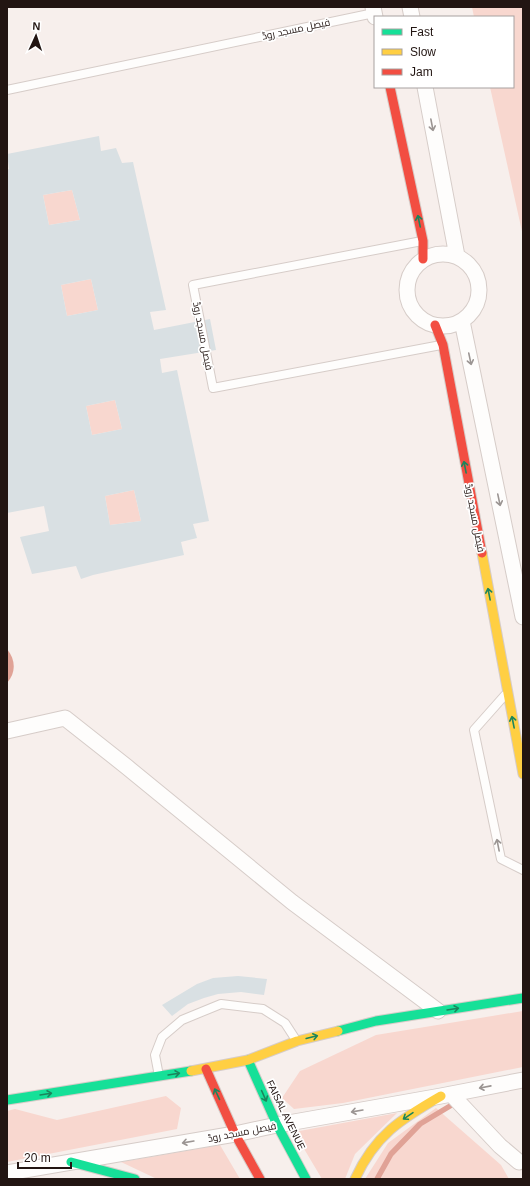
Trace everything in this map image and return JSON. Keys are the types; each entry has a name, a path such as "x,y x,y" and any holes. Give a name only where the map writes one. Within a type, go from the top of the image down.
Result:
{"street":[{"path":"390,88 423,241 423,259"},
{"path":"425,88 457,256"},
{"path":"446,253 457,256 467,262 474,271 478,281 479,292 477,304 471,313 462,320 454,324 444,326 435,325 424,320 415,312 409,302 407,290 409,278 414,268 423,259 446,253"},
{"path":"462,320 523,617"},
{"name":"فیصل مسجد روڈ","path":"435,325 443,345 523,774"},
{"path":"7,731 65,718 128,767 292,902 438,1011"},
{"path":"7,1100 206,1069 248,1060 297,1041 376,1021 523,998"},
{"name":"FAISAL AVENUE","path":"248,1060 277,1125 306,1179"},
{"path":"206,1069 235,1134 260,1179"},
{"name":"فیصل مسجد روڈ","path":"7,1173 235,1134 523,1080"},
{"path":"355,1179 374,1145 397,1123 420,1108 446,1095 522,1165"},
{"path":"71,1162 135,1179"}],"lane":[{"name":"فیصل مسجد روڈ","path":"7,90 374,12"},
{"name":"فیصل مسجد روڈ","path":"423,241 193,285 213,388 443,345"},
{"path":"508,692 474,730 501,859 523,870"},
{"path":"159,1077 155,1055 162,1037 182,1020 222,1004 263,1009 285,1022 297,1041"}],"shaded area":[{"path":"472,7 523,7 523,236 490,88 514,88 514,16 474,16"},
{"path":"72,190 80,220 49,225 43,195"},
{"path":"91,279 98,310 67,316 61,285"},
{"path":"115,400 122,429 92,435 86,406"},
{"path":"134,490 141,521 110,525 105,496"},
{"path":"7,649 10,653 14,666 12,675 7,683"},
{"path":"523,1011 523,1067 343,1103 294,1109 282,1098 300,1071 376,1035"},
{"path":"166,1096 181,1108 177,1129 7,1162 7,1111 15,1109 57,1120"},
{"path":"436,1108 501,1165 509,1179 365,1179 388,1143"},
{"path":"397,1113 355,1154 345,1179 322,1179 294,1132"},
{"path":"220,1145 240,1179 157,1179 121,1162"}],"building":[{"path":"99,136 101,151 116,148 122,163 133,162 166,310 150,312 154,330 210,319 216,350 160,359 162,373 177,370 209,521 193,524 197,538 181,542 184,555 81,579 76,566 32,574 20,537 49,531 44,506 7,513 7,170 9,169 7,154","holes":["72,190 80,220 49,225 43,195","91,279 98,310 67,316 61,285","115,400 122,429 92,435 86,406","134,490 141,521 110,525 105,496"]},
{"path":"238,976 267,979 264,995 241,992 218,994 188,1004 172,1016 162,1005 197,984 213,978"}],"waterway":[{"path":"377,1179 391,1154 420,1124 450,1106"}],"traffic: fast":[{"path":"338,1031 376,1021 523,998"},
{"path":"248,1060 277,1125 306,1179"},
{"path":"7,1100 191,1071"},
{"path":"71,1162 135,1179"}],"traffic: slow":[{"path":"482,553 523,774"},
{"path":"191,1071 248,1060 297,1041 338,1031"},
{"path":"355,1179 371,1151 380,1139 401,1121 441,1096"}],"traffic: jam":[{"path":"390,88 423,241 423,259"},
{"path":"435,325 443,345 482,553"},
{"path":"206,1069 235,1134 260,1179"}]}
